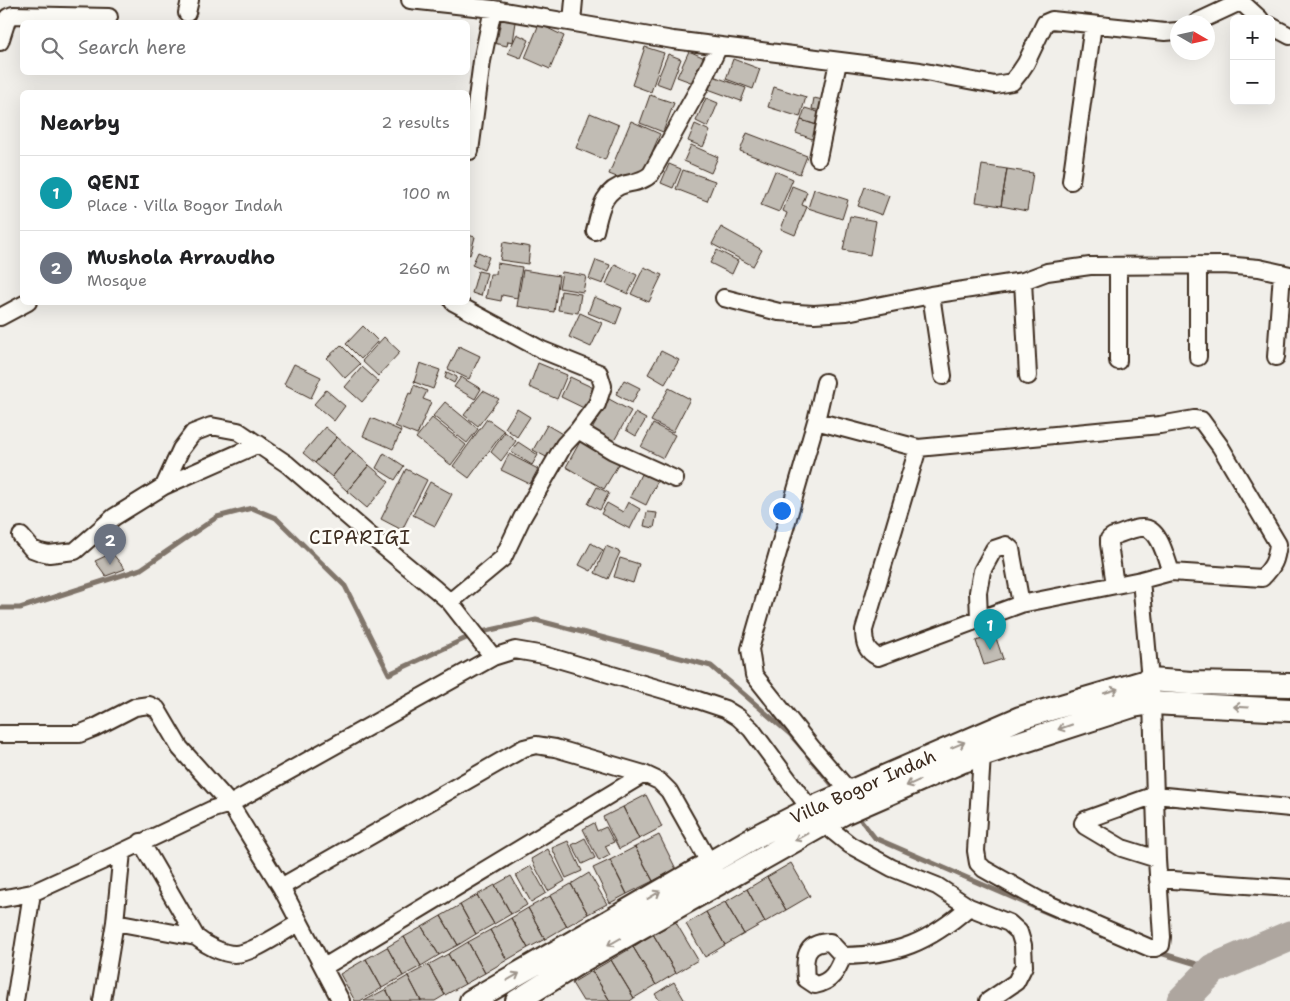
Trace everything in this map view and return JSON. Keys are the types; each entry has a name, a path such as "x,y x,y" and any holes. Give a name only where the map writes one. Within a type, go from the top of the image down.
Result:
{"street":[{"path":"410,0 493,8 640,35 838,62 920,70 972,82 1004,84 1012,82 1026,63 1045,23 1052,20 1170,32"},
{"path":"572,22 574,0"},
{"path":"1211,15 1239,1 1255,15"},
{"path":"470,151 482,61 493,8"},
{"path":"0,42 8,17 13,15 109,17"},
{"path":"1071,181 1093,25"},
{"path":"1275,28 1290,36"},
{"path":"594,231 605,198 611,190 645,179 651,174 719,46"},
{"path":"818,158 838,62"},
{"path":"1198,265 1198,357"},
{"path":"724,298 779,312 814,314 847,312 931,295 1023,281 1047,272 1090,266 1198,265 1259,268 1286,274 1276,357"},
{"path":"1118,266 1118,362"},
{"path":"1023,281 1028,376"},
{"path":"931,295 943,376"},
{"path":"0,317 22,305"},
{"path":"450,602 502,558 522,518 564,445 578,430 597,404 603,386 599,373 542,350 459,305"},
{"path":"826,382 750,648 754,675 812,748 845,799"},
{"path":"816,421 918,448 1160,425 1194,419 1201,420 1220,446 1278,544 1277,556 1272,568 1262,578 1171,572 1141,580 1021,604 878,657 868,650 864,642 864,630 918,448"},
{"path":"164,486 181,449 193,432 211,426 238,432 288,464 450,602 493,657"},
{"path":"578,430 613,451 675,479"},
{"path":"21,536 32,549 40,552 49,554 75,551 114,517 164,486 259,444"},
{"path":"1115,585 1109,544 1110,539 1113,536 1143,528 1151,530 1159,538 1171,572"},
{"path":"979,619 978,592 982,571 994,549 1006,545 1011,549 1021,604"},
{"path":"982,755 976,851 978,863 984,869 1040,900 1150,948 1156,948 1161,945 1156,860 1152,703 1141,580"},
{"path":"0,899 32,893 213,809 230,804 493,657 515,650 544,655 725,709 738,718 752,729 817,817 850,845 892,868 937,886 969,907 1009,923 1019,932 1024,945 1024,966 1016,982 988,1001"},
{"name":"Villa Bogor Indah","path":"517,1001 583,960 720,882 845,799 1020,718 1150,680 1290,685"},
{"name":"Villa Bogor Indah","path":"845,799 870,803 963,761 1133,706 1152,703 1290,710"},
{"path":"0,734 79,734 135,707 149,705 157,708 180,748 230,804 281,887 341,1001"},
{"path":"281,887 524,748 536,745 555,748 644,774 660,781 669,791 720,882"},
{"path":"324,967 644,774"},
{"path":"1156,860 1122,848 1091,830 1083,823 1085,820 1155,795 1290,808"},
{"name":"Villa Bogor Indah","path":"471,1001 709,862 817,817"},
{"path":"141,842 196,937"},
{"path":"102,1001 115,922 122,852"},
{"path":"1158,879 1220,885 1290,888"},
{"path":"15,1001 32,893"},
{"path":"843,956 870,955 918,943 947,926 969,907"},
{"path":"115,922 196,937 210,946 235,954 248,951 299,923"}],"building":[{"path":"501,20 516,22 513,42 508,41 507,46 489,42 490,34 498,36"},
{"path":"539,24 564,36 550,69 525,58"},
{"path":"517,34 529,40 521,58 508,53"},
{"path":"645,47 664,53 651,92 632,85"},
{"path":"689,51 709,60 696,84 677,77"},
{"path":"668,54 681,59 670,88 656,83"},
{"path":"733,59 760,69 753,89 726,79"},
{"path":"713,76 746,88 741,101 708,89"},
{"path":"774,87 806,97 800,117 768,107"},
{"path":"650,95 674,103 663,132 640,123"},
{"path":"706,98 718,103 708,127 696,121"},
{"path":"814,98 823,100 821,111 812,109"},
{"path":"805,108 824,114 820,126 801,120"},
{"path":"590,113 619,125 605,160 576,148"},
{"path":"801,120 820,126 815,140 796,133"},
{"path":"631,121 660,134 644,170 622,179 609,174"},
{"path":"695,124 710,131 703,147 688,141"},
{"path":"747,133 807,156 800,174 740,151"},
{"path":"691,145 718,157 711,173 684,161"},
{"path":"669,164 681,169 673,188 661,183"},
{"path":"982,165 1007,169 1001,206 976,202"},
{"path":"1007,169 1033,173 1027,211 1001,206"},
{"path":"683,170 715,181 707,201 676,189"},
{"path":"775,171 793,179 779,212 761,205"},
{"path":"792,186 807,192 802,205 807,207 795,235 781,229 787,213 783,211"},
{"path":"865,187 889,196 882,215 858,206"},
{"path":"814,189 848,200 842,219 808,208"},
{"path":"850,216 876,221 870,255 843,250"},
{"path":"721,227 762,250 753,266 712,244"},
{"path":"470,236 475,237 470,255"},
{"path":"503,242 530,247 528,264 500,260"},
{"path":"717,250 738,261 732,274 710,263"},
{"path":"478,252 489,257 484,270 472,265"},
{"path":"596,260 610,265 603,284 589,279"},
{"path":"497,263 522,267 517,298 502,295 501,301 486,298 490,274 496,274"},
{"path":"615,264 637,275 628,294 606,284"},
{"path":"644,267 662,275 649,302 631,294"},
{"path":"523,270 559,276 554,312 517,306"},
{"path":"478,271 487,273 481,296 472,293"},
{"path":"562,272 586,276 583,292 559,288"},
{"path":"561,291 581,294 578,313 558,310"},
{"path":"594,297 622,308 616,324 588,313"},
{"path":"580,313 602,323 591,347 569,337"},
{"path":"363,326 378,341 361,359 346,344"},
{"path":"384,337 400,352 378,376 362,361"},
{"path":"341,345 360,364 345,378 327,358"},
{"path":"459,346 480,356 469,379 448,369"},
{"path":"661,351 679,360 665,384 648,374"},
{"path":"420,363 440,370 433,389 414,382"},
{"path":"538,363 567,375 557,399 529,387"},
{"path":"294,364 321,377 311,398 284,384"},
{"path":"362,367 379,382 362,402 345,387"},
{"path":"447,372 457,377 454,383 445,378"},
{"path":"461,377 481,389 475,399 454,387"},
{"path":"570,377 600,391 590,411 561,397"},
{"path":"624,380 640,388 632,403 616,394"},
{"path":"414,385 427,391 423,399 431,402 417,435 395,426"},
{"path":"669,388 690,399 673,432 651,421"},
{"path":"326,390 345,406 334,421 314,404"},
{"path":"483,391 499,399 478,426 464,415"},
{"path":"609,399 631,411 611,446 590,433"},
{"path":"445,402 478,429 467,443 433,416"},
{"path":"517,409 530,417 517,437 505,428"},
{"path":"635,413 646,419 636,436 626,430"},
{"path":"371,418 401,431 393,449 363,436"},
{"path":"432,418 466,445 451,465 416,438"},
{"path":"487,419 504,431 469,478 453,466"},
{"path":"653,424 675,435 663,458 641,447"},
{"path":"547,425 564,435 550,459 533,450"},
{"path":"325,427 337,437 315,463 303,453"},
{"path":"505,432 516,441 501,461 491,452"},
{"path":"337,437 353,451 332,477 315,463"},
{"path":"582,438 621,460 604,489 566,467"},
{"path":"518,442 538,455 532,465 511,452"},
{"path":"353,451 369,465 347,491 332,477"},
{"path":"384,453 404,466 395,480 376,468"},
{"path":"509,454 538,469 530,484 501,470"},
{"path":"369,465 389,482 367,508 347,491"},
{"path":"406,469 427,480 402,530 381,519"},
{"path":"642,472 658,480 646,505 630,497"},
{"path":"430,482 452,494 435,526 413,515"},
{"path":"597,487 609,493 600,510 588,504"},
{"path":"628,502 640,509 630,529 601,514 607,503 623,512"},
{"path":"647,512 657,513 654,528 644,526"},
{"path":"591,543 603,550 591,571 579,565"},
{"path":"606,546 620,552 608,579 595,573"},
{"path":"112,553 125,569 106,576 95,561"},
{"path":"620,558 639,564 633,583 614,577"},
{"path":"995,635 1003,659 984,665 976,641"},
{"path":"646,795 662,827 639,839 623,807"},
{"path":"623,807 639,839 619,849 603,817"},
{"path":"594,823 597,831 606,827 614,842 605,846 610,855 599,861 583,829"},
{"path":"659,835 676,869 653,881 635,847"},
{"path":"585,838 595,858 582,864 572,845"},
{"path":"568,841 582,871 566,878 552,848"},
{"path":"635,847 653,881 627,894 610,860"},
{"path":"548,849 565,881 548,891 531,859"},
{"path":"610,860 627,894 610,903 593,868"},
{"path":"791,863 810,896 786,910 767,877"},
{"path":"531,866 546,893 531,902 516,875"},
{"path":"589,873 607,904 588,914 571,884"},
{"path":"511,876 527,905 511,914 495,885"},
{"path":"767,877 786,910 765,922 747,889"},
{"path":"571,884 588,914 567,926 550,896"},
{"path":"495,885 511,914 494,924 477,895"},
{"path":"747,889 765,922 744,934 725,902"},
{"path":"477,895 494,924 476,934 460,905"},
{"path":"550,896 567,926 545,939 528,908"},
{"path":"725,902 744,934 725,945 706,912"},
{"path":"460,905 476,934 458,945 441,916"},
{"path":"528,908 545,939 528,948 511,918"},
{"path":"706,912 725,945 705,957 686,924"},
{"path":"441,916 458,945 439,955 422,927"},
{"path":"511,918 528,948 507,960 490,930"},
{"path":"675,921 698,960 676,973 653,934"},
{"path":"422,927 439,955 421,966 404,937"},
{"path":"490,930 507,960 485,973 468,942"},
{"path":"653,934 676,973 656,985 633,947"},
{"path":"404,937 421,966 403,976 387,947"},
{"path":"468,942 485,973 465,984 448,954"},
{"path":"387,947 403,976 382,988 366,959"},
{"path":"633,947 656,985 634,998 611,960"},
{"path":"448,954 465,984 445,995 428,965"},
{"path":"366,959 382,988 360,1001 355,1001 340,974"},
{"path":"611,960 634,998 630,1001 610,1001 592,971"},
{"path":"428,965 445,995 435,1001 421,1001 408,976"},
{"path":"592,971 610,1001 583,1001 572,983"},
{"path":"408,976 421,1001 392,1001 386,989"},
{"path":"674,982 685,1001 660,1001 655,994"},
{"path":"386,989 392,1001 364,1001"}],"waterway":[{"path":"0,608 20,608 141,569 217,517 252,508 276,518 345,586 389,674 477,633 536,620 711,666 790,734 803,749"},
{"path":"808,756 838,792"},
{"path":"856,814 875,838 1069,922"},
{"path":"1182,1001 1213,969 1290,936"},
{"path":"1157,952 1213,969"}],"place":[{"name":"Mushola Arraudho","path":"110,565"},
{"name":"QENI","path":"990,650"}],"district":[{"name":"CIPARIGI","path":"360,537"}]}
